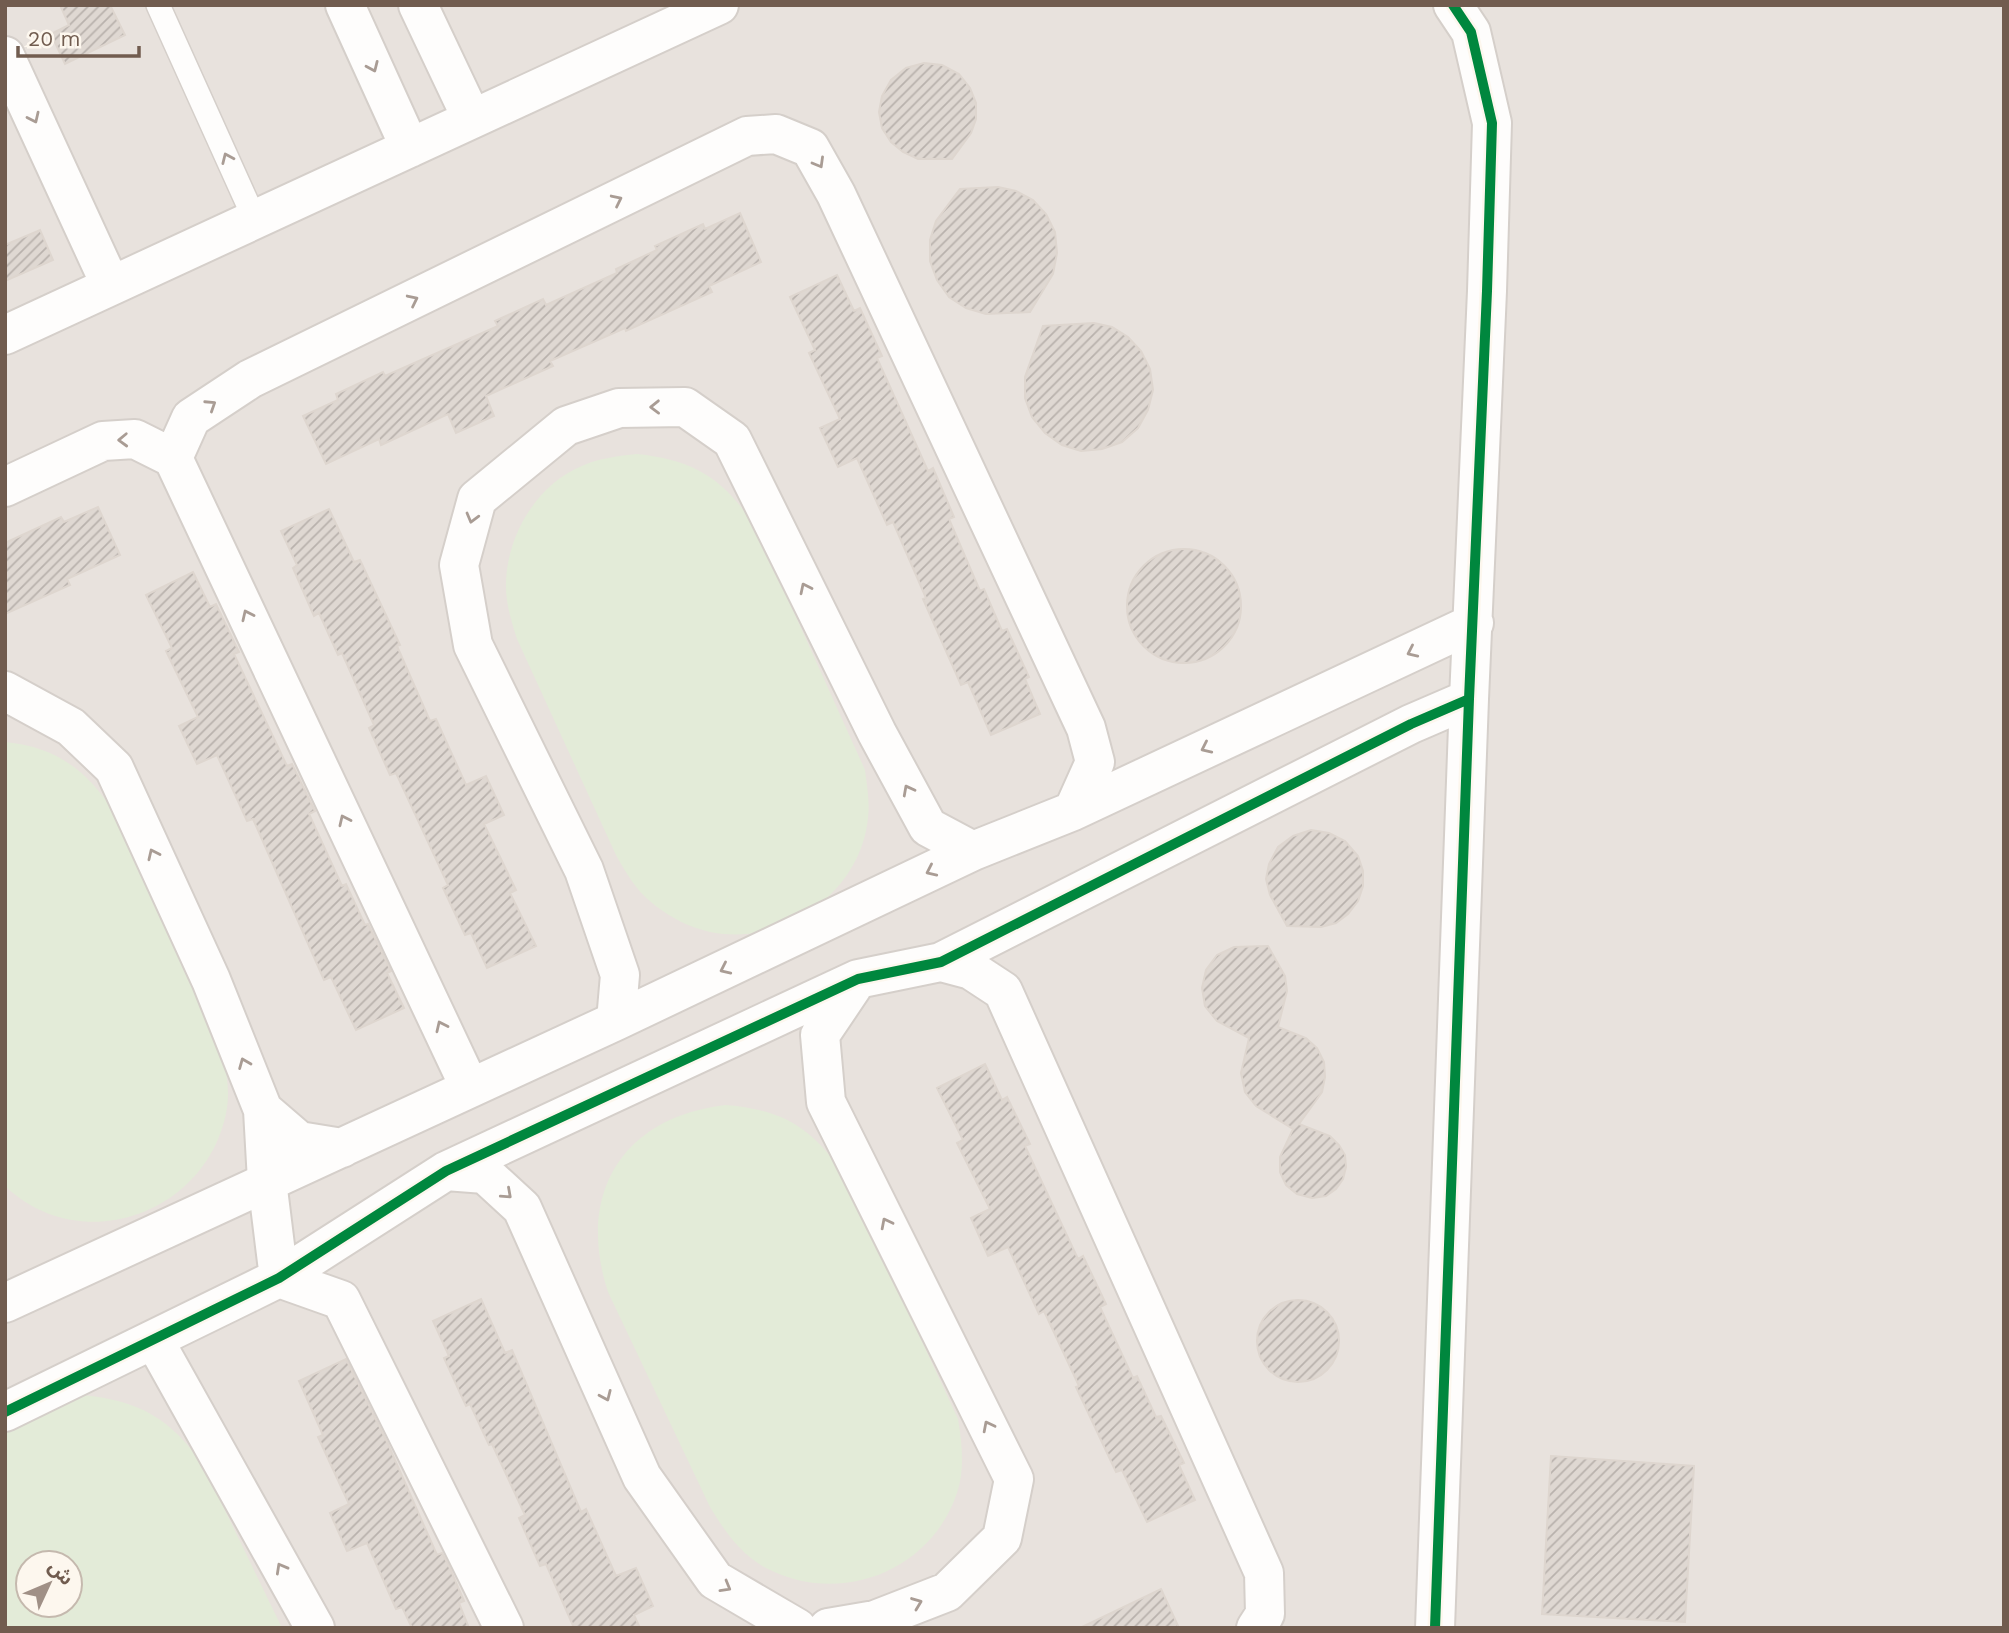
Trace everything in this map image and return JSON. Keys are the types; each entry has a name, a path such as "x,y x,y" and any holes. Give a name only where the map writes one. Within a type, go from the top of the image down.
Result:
{"street":[{"path":"345,5 410,148"},
{"path":"418,5 472,119"},
{"path":"5,335 719,5"},
{"path":"1435,1628 1492,123 1471,32 1453,5"},
{"path":"5,56 111,286"},
{"path":"173,458 191,418 250,379 747,136 776,134 810,148 836,194 1086,728 1095,762 1073,811"},
{"path":"616,1021 620,975 584,870 473,645 459,565 477,499 566,426 620,408 685,407 732,440 877,733 928,827 973,851"},
{"path":"5,487 103,441 135,439 173,458 470,1088"},
{"path":"5,1303 616,1021 973,851 1073,811 1474,623"},
{"path":"5,691 71,727 114,768 211,980 263,1110 267,1181 279,1279"},
{"path":"5,1412 279,1279 446,1171 858,979 941,961 1410,724 1469,699"},
{"path":"941,961 971,970 1003,991 1264,1573 1265,1614 1256,1628"},
{"path":"828,1628 875,1620 947,1592 1002,1538 1014,1479 826,1102 820,1035 858,979"},
{"path":"263,1110 299,1140 342,1147"},
{"path":"446,1171 485,1174 522,1208 642,1477 715,1580 797,1628"},
{"path":"279,1279 341,1300 504,1628"},
{"path":"154,1340 315,1628"}],"lane":[{"path":"159,5 255,220"}],"shaded area":[{"path":"5,5 2004,5 2004,1628 5,1628"}],"green space":[{"path":"637,454 675,461 705,474 731,495 743,509 755,526 865,770 868,818 863,843 852,866 838,887 819,904 798,918 775,928 750,934 704,931 667,914 641,892 616,855 517,639 506,596 506,581 513,545 528,512 553,484 568,473 597,461"},
{"path":"5,742 40,749 56,756 82,774 105,799 115,814 213,1030 223,1059 228,1098 216,1144 196,1174 170,1198 139,1214 105,1221 70,1220 36,1208 5,1186"},
{"path":"726,1105 765,1111 795,1124 821,1145 833,1159 845,1176 958,1419 962,1447 961,1475 957,1493 944,1520 927,1543 905,1561 880,1574 853,1582 825,1584 796,1580 759,1564 742,1550 710,1507 608,1292 600,1256 598,1223 604,1193 616,1166 635,1144 659,1126 690,1112"},
{"path":"83,1395 137,1407 166,1424 203,1465 282,1628 5,1628 5,1424 55,1399"}],"building":[{"path":"60,5 110,5 125,35 65,64 51,34 69,25"},
{"path":"924,63 942,65 959,74 970,88 976,103 976,119 971,133 952,159 918,159 891,142 882,128 879,112 882,96 891,80 906,68"},
{"path":"998,187 1016,191 1033,200 1046,214 1055,232 1057,253 1053,274 1030,312 986,314 966,308 949,297 937,280 930,261 930,240 936,221 960,189"},
{"path":"740,213 761,262 709,286 712,292 626,331 625,328 550,361 553,366 486,396 494,416 456,433 448,414 381,445 379,439 326,464 303,416 338,400 336,394 383,372 385,376 498,326 495,321 543,299 546,305 617,273 616,269 657,250 655,246 703,224 705,229"},
{"path":"40,230 53,260 5,281 5,245"},
{"path":"837,275 854,311 860,308 882,356 877,358 928,471 933,468 954,517 949,519 980,591 984,589 1002,631 1007,629 1029,677 1025,679 1040,714 991,735 968,682 961,685 893,522 887,525 857,458 838,467 820,428 840,419 809,353 815,350 790,297"},
{"path":"1094,323 1112,327 1128,337 1141,351 1150,369 1153,390 1148,410 1138,428 1122,442 1102,449 1081,451 1062,445 1045,433 1032,417 1025,398 1025,377 1043,326"},
{"path":"98,507 120,555 67,579 70,585 5,614 5,543 61,517 64,522"},
{"path":"329,509 354,562 360,560 400,645 397,646 430,721 436,719 466,785 486,776 504,815 484,824 516,890 510,893 536,946 487,968 471,933 465,935 443,888 448,885 396,773 390,775 369,728 374,725 342,653 338,655 319,613 314,616 293,568 297,565 281,531"},
{"path":"1184,549 1206,553 1225,565 1237,584 1241,606 1237,628 1225,647 1206,659 1184,663 1162,659 1143,647 1131,628 1127,606 1131,584 1143,565 1162,553"},
{"path":"193,572 210,607 216,604 239,652 234,654 287,766 292,764 315,811 309,814 342,886 346,884 391,971 387,973 404,1008 356,1030 331,977 324,980 253,819 247,821 217,755 197,764 179,726 198,717 166,651 172,648 146,595"},
{"path":"1311,830 1329,833 1345,841 1358,856 1363,871 1363,886 1358,901 1348,914 1336,923 1321,927 1287,926 1270,895 1266,879 1269,864 1278,847 1293,836"},
{"path":"1268,946 1285,976 1287,991 1278,1027 1306,1038 1317,1048 1324,1062 1322,1092 1299,1124 1330,1136 1345,1155 1343,1179 1336,1189 1326,1196 1312,1198 1297,1194 1286,1185 1280,1172 1280,1157 1293,1129 1256,1106 1245,1092 1241,1073 1249,1038 1217,1021 1205,1006 1202,988 1206,970 1217,955 1234,947"},
{"path":"985,1064 1002,1100 1007,1097 1030,1144 1025,1146 1078,1259 1083,1256 1106,1304 1100,1307 1133,1378 1137,1376 1156,1417 1161,1416 1184,1463 1179,1465 1195,1500 1147,1522 1122,1470 1116,1472 1044,1311 1039,1314 1008,1247 988,1256 971,1218 990,1209 957,1143 963,1140 937,1088"},
{"path":"481,1299 505,1353 512,1350 581,1512 586,1509 616,1576 636,1568 653,1606 634,1615 640,1628 574,1628 546,1564 540,1566 519,1518 525,1515 492,1444 489,1445 470,1404 466,1406 444,1358 449,1356 433,1321"},
{"path":"1298,1300 1314,1303 1327,1312 1336,1325 1339,1341 1336,1357 1327,1370 1314,1379 1298,1382 1282,1379 1269,1370 1260,1357 1257,1341 1260,1325 1269,1312 1282,1303"},
{"path":"346,1359 387,1442 437,1555 442,1553 448,1564 464,1601 459,1603 469,1628 412,1628 402,1607 396,1609 367,1543 347,1551 330,1513 349,1504 318,1437 323,1435 299,1381"},
{"path":"1551,1456 1694,1466 1685,1622 1542,1614"},
{"path":"1161,1589 1179,1628 1080,1628"}],"cycle path":[{"path":"1435,1628 1492,123 1471,32 1453,5"},
{"path":"5,1412 279,1278 446,1171 858,979 941,962 1411,724 1469,699"}]}
